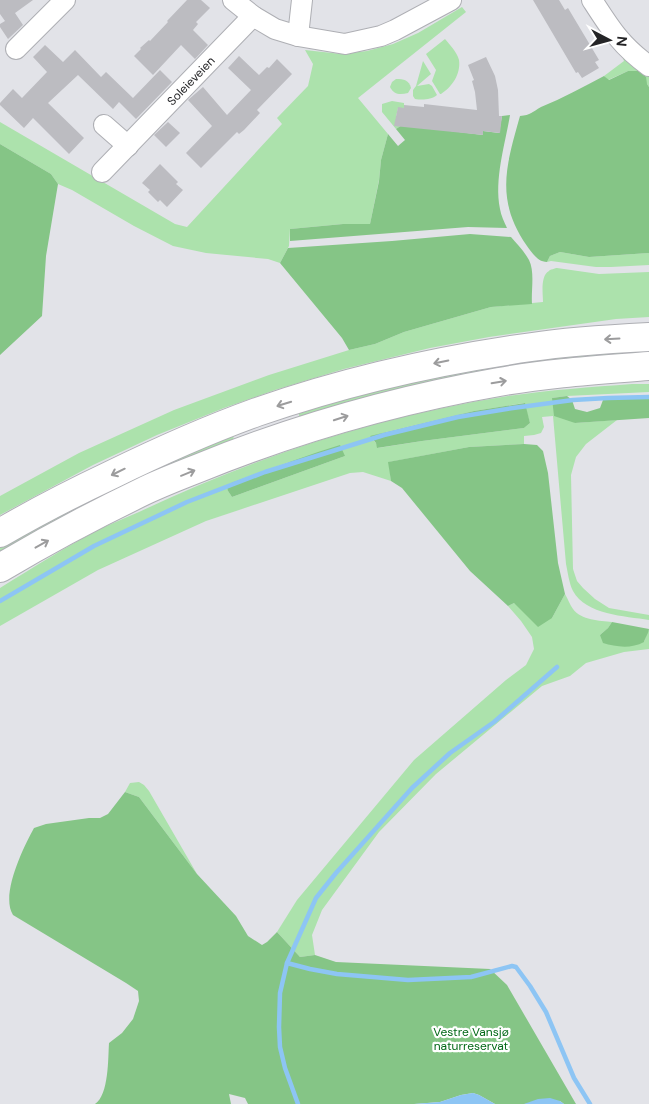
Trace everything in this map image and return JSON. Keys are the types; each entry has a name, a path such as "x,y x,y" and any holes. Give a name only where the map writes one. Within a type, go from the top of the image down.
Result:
{"highway":[{"path":"0,533 72,494 160,451 256,412 325,391 402,370 450,360 524,348 649,337"},
{"path":"0,568 43,543 147,490 242,450 350,415 436,394 501,382 564,373 649,366"}],"street":[{"path":"16,50 65,0"},
{"path":"233,0 275,29 298,36 344,44 381,36 451,0"},
{"path":"298,36 302,0"},
{"path":"594,1 616,37 649,66"},
{"name":"Soleieveien","path":"102,172 254,16"},
{"path":"104,125 128,146"}],"green space":[{"path":"462,7 466,12 358,98 388,134 381,160 370,224 343,224 290,229 289,246 280,263 268,259 206,253 173,246 58,184 51,174 0,144 0,122 175,224 187,227 282,124 277,118 308,86 313,64 305,50 341,54 367,51 393,44 418,33"},
{"path":"445,39 457,54 459,70 452,84 440,94 432,81 436,70 426,54"},
{"path":"622,55 649,72 649,87 628,71 608,80 604,76 624,61"},
{"path":"423,61 431,74 417,86 429,84 437,95 421,100 415,99 413,90 416,86"},
{"path":"628,71 638,71 646,77 649,87 649,253 589,257 560,252 550,256 547,262 544,262 531,251 517,229 510,213 507,198 506,182 508,167 520,116 529,114 604,76 609,80"},
{"path":"396,79 409,83 411,88 408,93 398,94 393,92 390,87"},
{"path":"392,101 404,103 404,108 398,108 396,117 402,125 396,129 382,112 382,104"},
{"path":"510,115 498,186 500,211 507,228 468,227 290,241 290,229 343,224 370,224 379,181 381,160 388,134 398,146 405,140 396,129 402,125 483,135 483,131 499,133 502,116"},
{"path":"0,144 51,174 58,184 46,256 42,316 0,355"},
{"path":"470,234 511,237 525,254 531,265 532,304 491,307 404,332 375,344 349,350 342,338 280,263 288,248"},
{"path":"560,252 589,257 649,253 649,265 596,267 547,262 550,256"},
{"path":"557,268 599,274 649,272 649,317 616,319 489,337 430,348 344,369 275,390 157,435 93,465 0,515 0,496 79,453 174,410 269,375 349,350 375,344 404,332 491,307 543,302 544,277 546,273"},
{"path":"649,347 649,356 299,417 299,411 329,400 530,357"},
{"path":"649,384 649,392 552,398 575,423 617,420 586,444 576,457 571,475 573,569 577,581 595,599 609,608 649,615 649,620 596,610 579,599 573,591 566,564 553,416 542,417 544,427 541,433 524,436 524,444 469,447 389,462 391,481 363,472 350,473 206,521 98,570 0,626 0,588 104,527 228,473 319,441 366,427 460,404 555,390","holes":["524,403 530,423 524,428 378,448 370,437 474,411","345,456 232,497 228,491 233,482 289,462"]},
{"path":"567,396 572,400 575,409 587,412 600,408 603,400 649,397 649,418 575,423 554,416 552,398"},
{"path":"525,403 530,423 524,428 377,448 376,443 370,436 474,411"},
{"path":"233,434 234,442 0,556 0,546 75,503"},
{"path":"340,445 345,456 232,497 228,491 227,486 233,482"},
{"path":"537,445 543,451 548,473 558,563 565,594 552,618 538,627 514,603 508,606 470,571 402,488 391,481 388,462 469,447"},
{"path":"565,594 573,609 581,616 612,622 600,635 644,642 649,630 649,649 624,652 586,663 570,676 542,686 436,774 379,832 322,910 312,935 315,955 300,957 277,932 297,900 414,760 526,665 534,649 532,637 508,606 514,603 552,618"},
{"path":"612,622 649,630 644,642 634,646 618,646 603,643 600,635"},
{"path":"139,782 149,791 197,874 139,797 125,792 130,783"},
{"name":"Vestre Vansjø naturreservat","path":"125,792 139,797 197,874 236,916 248,936 262,945 277,932 300,957 315,955 336,962 490,969 507,985 576,1104 564,1104 560,1101 495,1104 473,1093 440,1102 414,1104 248,1104 245,1098 229,1094 231,1104 95,1104 100,1099 105,1085 109,1043 122,1033 133,1019 139,1001 138,991 13,915 9,896 15,871 34,828 46,824 100,818 108,814"}],"water":[{"path":"473,1093 495,1104 414,1104 440,1102"},
{"path":"550,1098 564,1104 524,1104 538,1099"}],"building":[{"path":"0,0 33,0 15,13 23,25 8,39 0,27 0,24 5,21 0,14"},
{"path":"187,0 201,0 210,8 196,22 198,24 193,30 208,45 195,59 181,45 153,75 134,56"},
{"path":"533,0 559,0 565,10 568,8 599,60 595,62 599,68 582,78 578,72 576,73"},
{"path":"45,45 63,62 75,50 101,77 106,72 133,98 160,70 172,82 136,119 119,102 113,109 78,75 48,103 84,138 69,154 33,118 24,128 0,105 13,89 22,98 47,72 33,57"},
{"path":"239,56 259,75 277,59 292,74 257,110 260,113 244,130 239,134 237,132 201,168 186,153 212,126 188,100 203,87 227,115 251,90 228,68"},
{"path":"486,57 495,76 498,90 499,116 502,116 500,133 483,131 483,135 394,126 398,107 404,108 404,105 424,107 424,104 477,110 472,81 474,80 468,65"},
{"path":"168,122 180,133 166,147 154,135"},
{"path":"160,164 178,182 176,184 183,190 167,207 160,200 158,202 148,192 150,190 142,183"}],"waterway":[{"path":"0,601 94,546 187,502 265,472 384,435 458,417 573,400 649,397"},
{"path":"298,1104 285,1068 280,1047 280,993 287,963 316,898 412,788 450,753 494,722 557,667"},
{"path":"287,963 337,974 408,980 471,977 512,966 516,967 546,1012 574,1078 590,1104"}]}
